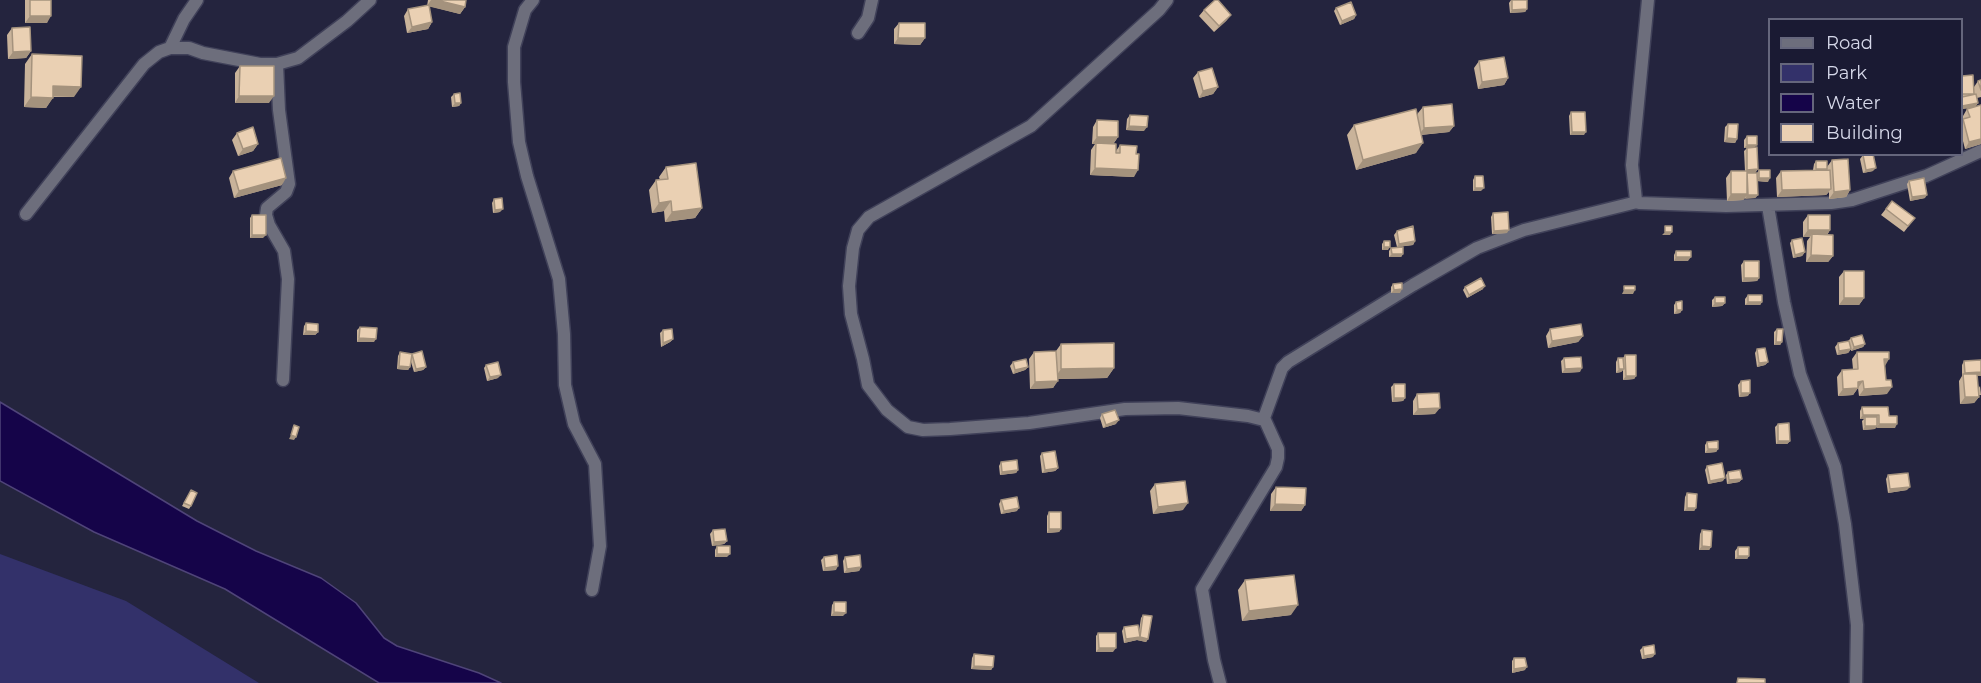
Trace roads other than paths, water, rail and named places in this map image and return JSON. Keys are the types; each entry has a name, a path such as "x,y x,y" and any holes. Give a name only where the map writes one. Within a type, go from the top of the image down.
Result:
{"street":[{"path":"170,48 184,19 197,0"},
{"path":"26,214 144,64 159,52 170,48 189,48 260,64 277,64 298,58 347,21 370,0"},
{"path":"533,0 525,10 514,47 518,132 527,176 559,279 564,333 565,385 574,424 595,464 600,546 592,590"},
{"path":"858,33 868,18 872,0"},
{"path":"1167,0 1159,10 1031,126 869,216 858,230 853,248 849,286 851,314 868,385 888,410 908,427 923,430 1029,423 1125,409 1178,408 1264,420"},
{"path":"1637,202 1632,165 1648,0"},
{"path":"277,64 279,110 290,184 286,192 267,208 266,215 268,225 284,251 288,279 283,380"},
{"path":"1220,683 1202,589 1276,467 1278,449 1264,420 1282,368 1288,362 1413,285 1477,248 1504,237 1637,202 1768,206 1831,204 1852,200 1926,176 1981,151"},
{"path":"1768,206 1784,302 1800,374 1835,467 1845,524 1857,625 1857,683"}],"water":[{"path":"0,402 197,521 256,551 321,578 356,603 384,638 397,646 479,673 501,683 379,683 225,589 94,532 0,481"}]}
